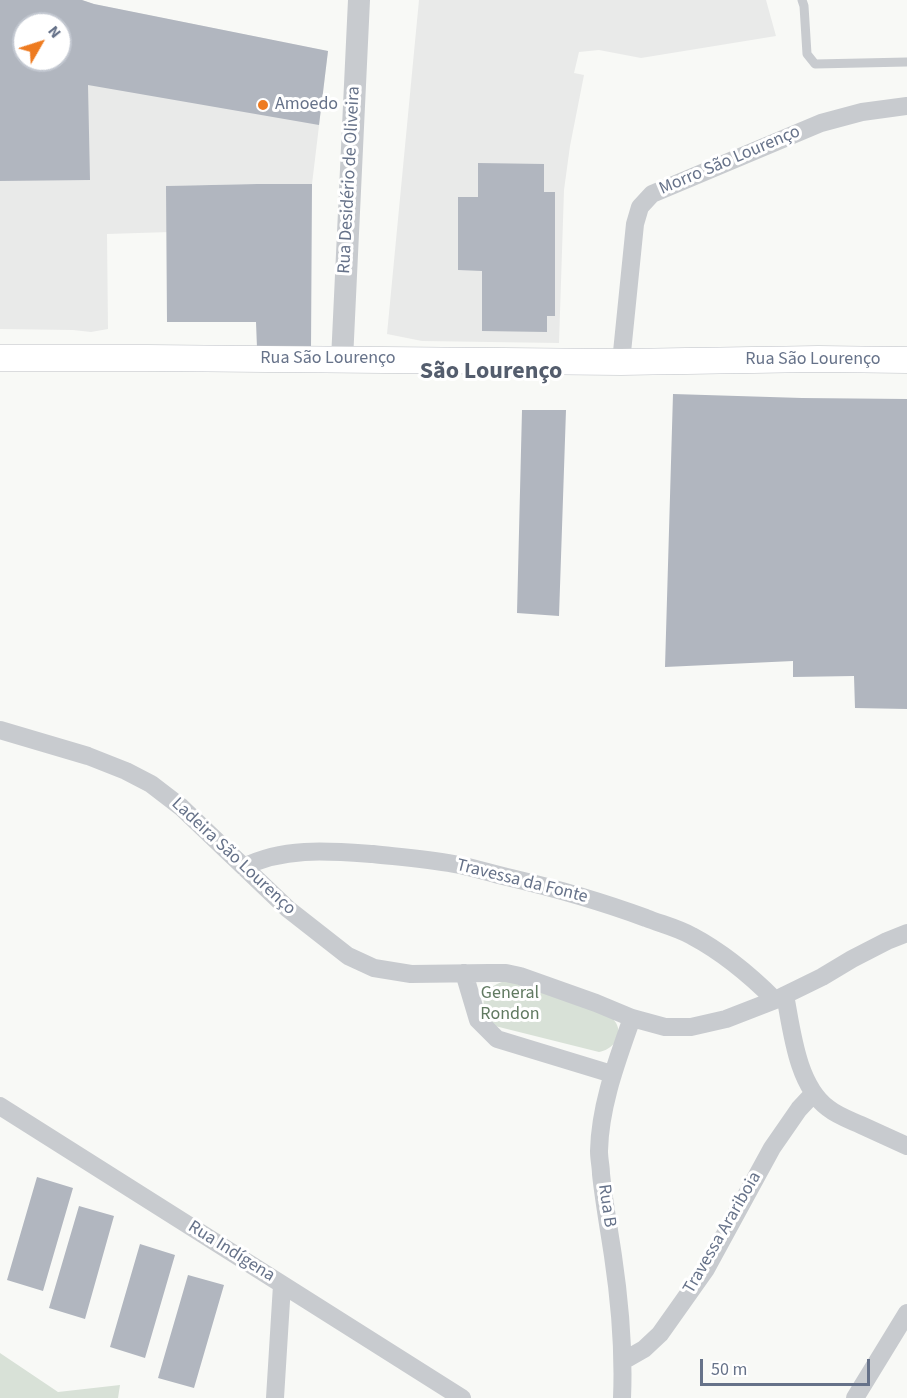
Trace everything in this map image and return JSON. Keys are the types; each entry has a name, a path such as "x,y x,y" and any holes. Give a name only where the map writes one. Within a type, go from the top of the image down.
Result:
{"main road":[{"name":"Rua São Lourenço","path":"0,358 621,362 907,360"}],"street":[{"name":"Rua Desidério de Oliveira","path":"342,360 359,0"},
{"name":"Morro São Lourenço","path":"621,362 635,224 640,207 652,194 821,123 862,112 907,106"},
{"name":"Ladeira São Lourenço","path":"0,730 88,756 151,784 181,807 288,909 348,956 374,968 411,974 506,973 577,996 632,1018 665,1027 691,1027 726,1019 780,997 887,941 907,933"},
{"name":"Travessa da Fonte","path":"244,867 258,860 306,851 335,851 454,864 591,899 691,935 722,954 780,997"},
{"path":"464,973 478,1020 496,1040 612,1074"},
{"path":"780,997 807,1084 813,1094 828,1108 845,1118 907,1146"},
{"name":"Rua B","path":"622,1398 623,1361 614,1259 599,1152 612,1074 632,1018"},
{"name":"Travessa Arariboia","path":"623,1361 644,1349 660,1334 706,1269 772,1148 799,1109 813,1094"},
{"name":"Rua Indígena","path":"0,1106 462,1398"},
{"path":"275,1398 282,1285"},
{"path":"855,1398 907,1313"}],"lane":[{"path":"802,0 807,54 815,63 907,62"}],"shaded area":[{"path":"0,0 82,0 328,51 312,184 166,186 170,232 107,234 108,329 91,332 0,329"},
{"path":"419,0 766,0 776,36 641,58 599,50 579,52 574,73 584,75 564,190 559,343 422,341 387,334"}],"green space":[{"name":"General Rondon","path":"511,980 611,1017 618,1030 615,1043 599,1052 495,1026 485,1011 485,997 493,986"},
{"path":"0,1353 58,1392 120,1385 118,1398 0,1398"}],"building":[{"name":"Amoedo","path":"0,0 82,0 328,51 319,125 88,85 90,180 0,181"},
{"path":"478,163 544,164 544,192 555,192 555,316 547,316 547,332 482,331 482,271 458,270 458,197 478,197"},
{"path":"312,184 311,349 257,348 256,322 167,322 166,186"},
{"path":"673,394 907,399 907,709 855,708 854,676 793,677 793,661 665,667"},
{"path":"522,410 566,410 559,616 517,613"},
{"path":"37,1177 73,1188 43,1291 7,1280"},
{"path":"79,1206 114,1216 85,1319 49,1308"},
{"path":"140,1244 175,1255 145,1358 110,1347"},
{"path":"188,1275 224,1285 194,1388 158,1378"}],"place":[{"name":"Amoedo","path":"263,105"}],"district":[{"name":"São Lourenço","path":"491,373"}]}
